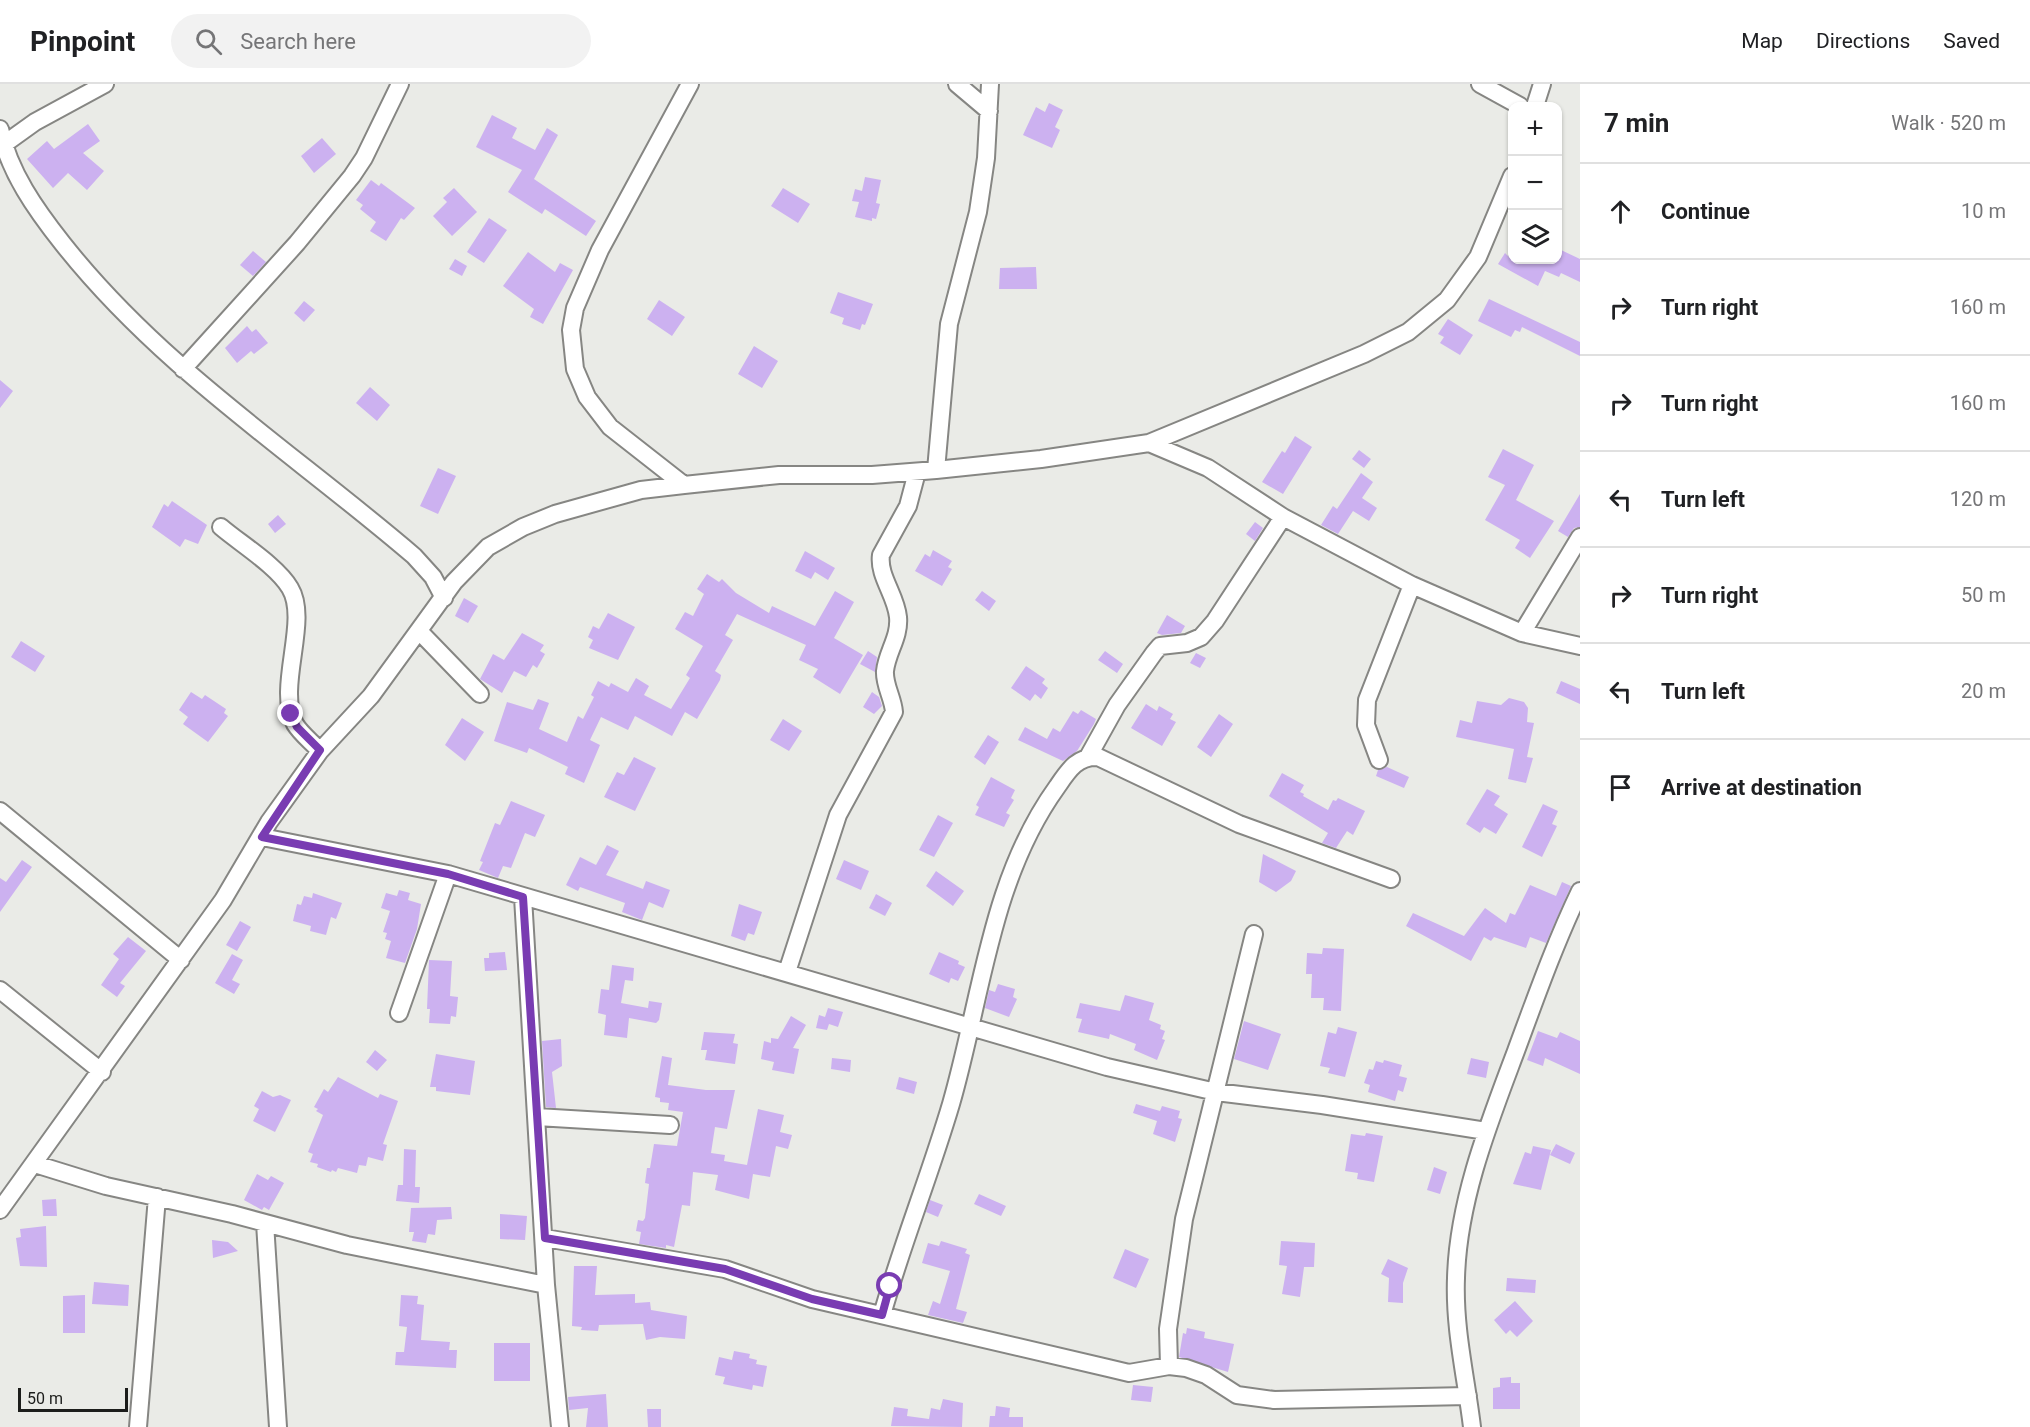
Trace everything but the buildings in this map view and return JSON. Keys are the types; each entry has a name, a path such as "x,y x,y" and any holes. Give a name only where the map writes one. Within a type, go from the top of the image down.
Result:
{"street":[{"path":"105,84 2,137 23,189 95,284 219,401 414,556 433,577 444,598"},
{"path":"183,369 297,243 352,176 364,158 400,84"},
{"path":"684,485 610,427 587,397 575,369 571,330 574,308 600,250 690,84"},
{"path":"957,84 989,111"},
{"path":"936,470 949,324 978,212 986,158 990,84"},
{"path":"1480,84 1513,102"},
{"path":"1536,102 1542,84"},
{"path":"0,1210 102,1072 224,900 262,837 320,750 371,696 454,582 488,547 523,527 604,499 641,490 778,475 872,475 917,472 1041,459 1149,443 1364,354 1408,332 1448,300 1478,257 1508,186"},
{"path":"1149,443 1208,468 1283,517 1412,585 1522,633 1580,646"},
{"path":"787,972 838,815 894,712 885,669 895,643 898,618 893,592 880,563 880,555 908,506 917,472"},
{"path":"882,1315 951,1103 998,910 1011,871 1034,820 1066,774 1078,761 1088,756 1117,705 1154,653 1161,646 1187,643 1201,637 1215,621 1283,517"},
{"path":"221,527 282,578 291,590 295,604 289,694 291,714 297,727 320,750"},
{"path":"1522,633 1580,537"},
{"path":"1379,760 1365,725 1367,700 1412,585"},
{"path":"419,631 480,694"},
{"path":"1088,756 1114,764 1239,824 1391,879"},
{"path":"0,811 181,960"},
{"path":"262,837 448,874 1107,1067 1216,1092 1322,1105 1486,1131"},
{"path":"399,1013 448,874"},
{"path":"1472,1427 1457,1332 1456,1277 1470,1189 1486,1131 1562,929 1580,891"},
{"path":"523,897 546,1285 560,1427"},
{"path":"1169,1366 1168,1329 1184,1218 1254,934"},
{"path":"0,990 102,1072"},
{"path":"537,1117 670,1125"},
{"path":"35,1164 106,1186 433,1264 546,1285"},
{"path":"138,1427 156,1197"},
{"path":"265,1223 278,1427"},
{"path":"545,1238 725,1269 812,1299 1130,1373 1169,1366 1186,1368 1206,1375 1237,1395 1274,1400 1468,1396"}],"route":[{"path":"291,714 297,727 320,750 269,822 262,837 448,874 523,897 545,1238 725,1269 812,1299 882,1315 890,1286"}]}
